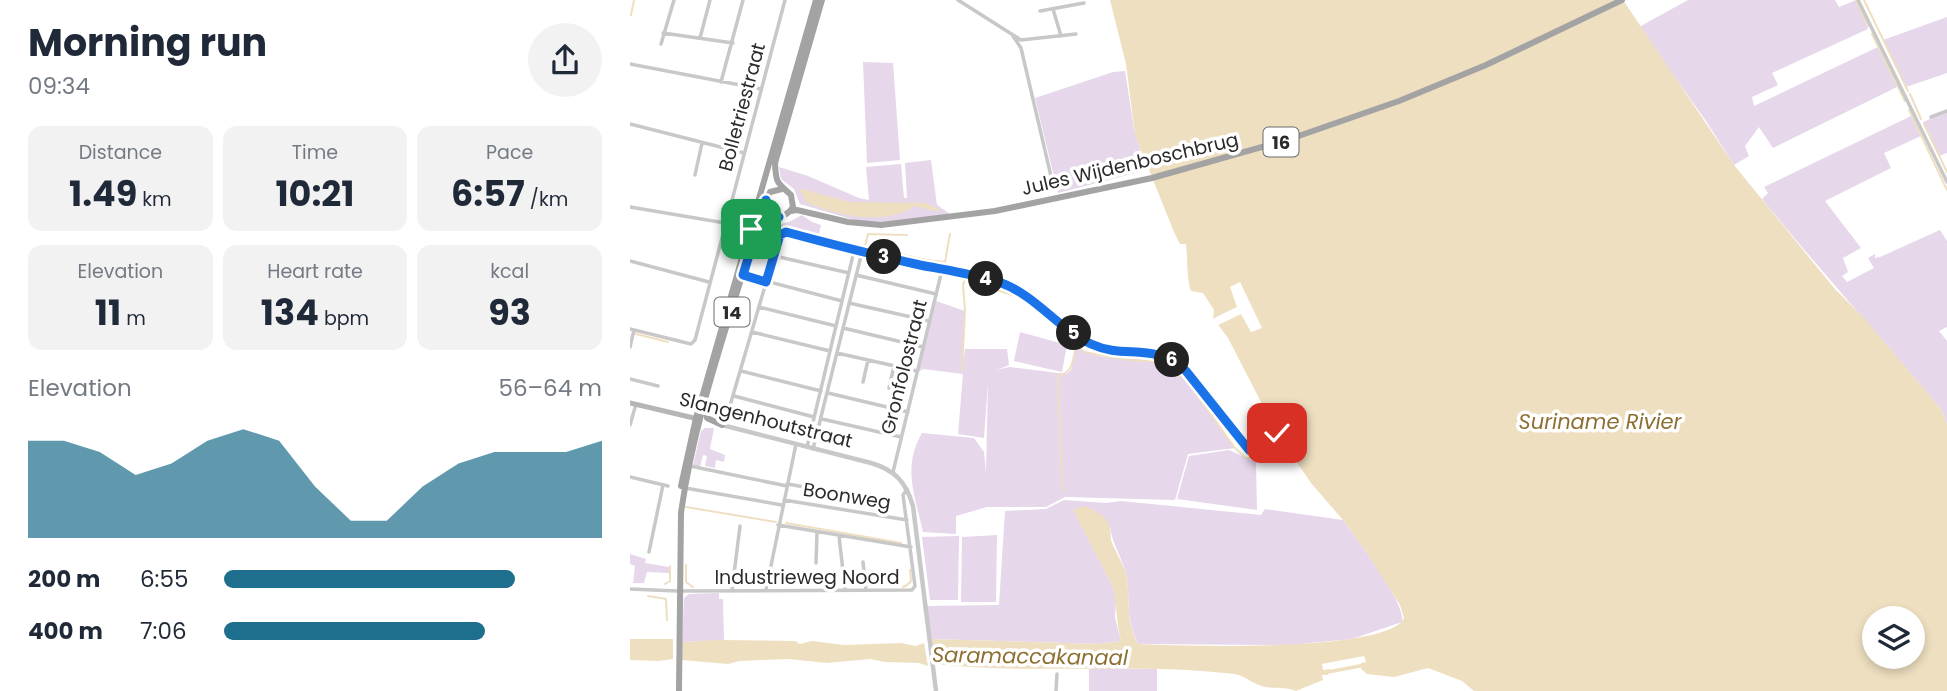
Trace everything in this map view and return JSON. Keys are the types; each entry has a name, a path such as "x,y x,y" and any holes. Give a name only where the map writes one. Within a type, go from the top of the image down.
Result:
{"main road":[{"path":"751,229 816,0"},
{"path":"782,189 776,181 775,163 822,0"},
{"name":"Jules Wijdenboschbrug","path":"791,211 865,225 920,221 995,211 1082,194 1197,166 1290,139 1427,90 1622,0"},
{"path":"772,157 766,198 768,212 779,217 791,211 794,203"},
{"path":"766,198 773,190 782,189"},
{"name":"16","path":"782,189 791,195 794,203"},
{"name":"14","path":"679,591 680,488 751,229 766,198"},
{"name":"Jules Wijdenboschbrug","path":"794,203 827,216"},
{"name":"14","path":"677,691 681,513 698,419 709,392 757,229 779,217"},
{"path":"709,392 706,415 723,425"},
{"name":"Slangenhoutstraat","path":"633,403 698,419"}],"street":[{"path":"661,44 674,0"},
{"path":"700,38 710,0"},
{"path":"721,82 743,0"},
{"name":"Bolletriestraat","path":"632,330 693,343 785,0"},
{"path":"958,0 1013,36 1026,41 1076,34"},
{"path":"1858,0 1947,182"},
{"path":"1040,11 1084,3"},
{"path":"1053,9 1061,36"},
{"path":"663,33 733,43"},
{"path":"1013,36 1021,48 1054,189"},
{"path":"630,64 761,89"},
{"path":"1931,117 1947,111"},
{"path":"630,124 744,153"},
{"path":"695,175 702,143"},
{"path":"630,207 725,223"},
{"path":"723,425 780,235 783,233 998,282 1023,293 1092,344 1109,349 1155,353 1177,362 1249,450 1277,433"},
{"path":"810,448 814,416 854,251"},
{"path":"810,448 821,418 862,252"},
{"path":"775,256 936,294"},
{"path":"630,261 710,282"},
{"name":"Gronfolostraat","path":"893,472 942,270"},
{"path":"743,275 929,321"},
{"path":"759,307 923,347"},
{"path":"630,347 632,330"},
{"path":"752,332 917,371"},
{"path":"863,382 868,360"},
{"path":"889,388 894,366"},
{"path":"741,371 908,412"},
{"path":"630,379 658,386"},
{"path":"733,396 901,437"},
{"path":"630,425 633,403"},
{"name":"Slangenhoutstraat","path":"698,419 871,463 893,472"},
{"path":"766,590 796,444"},
{"path":"689,466 871,498"},
{"path":"893,472 907,489 913,506 936,691"},
{"path":"630,477 665,486 649,552"},
{"path":"684,488 782,505"},
{"name":"Industrieweg Noord","path":"630,589 913,589 915,586 911,547 903,495 907,489"},
{"name":"Boonweg","path":"784,499 906,520"},
{"path":"778,525 911,547"},
{"path":"732,591 740,526"},
{"path":"816,563 817,533"},
{"path":"839,536 845,590"},
{"path":"863,562 866,590"},
{"path":"1056,691 1057,674"}],"shaded area":[{"path":"1688,0 1835,0 1839,7 1856,0 1868,29 1772,73 1778,85 1752,97 1754,106 1878,47 1897,87 1773,148 1759,127 1745,146 1749,156 1734,165 1639,27"},
{"path":"1947,17 1947,73 1906,87 1883,40"},
{"path":"863,62 893,63 900,160 867,163"},
{"path":"1125,71 1134,129 1147,170 1058,193 1035,98 1113,72"},
{"path":"1947,112 1947,153 1939,156 1923,122"},
{"path":"1911,116 1921,136 1884,153 1891,168 1825,201 1861,248 1843,258 1848,272 1842,276 1847,282 1874,268 1868,258 1875,254 1875,258 1880,257 1940,230 1947,241 1947,327 1939,331 1947,341 1947,424 1941,409 1762,199 1768,193 1764,187"},
{"path":"931,160 937,205 950,214 880,224 858,221 800,204 794,189 781,179 779,167 869,200 866,167 901,164 904,198 907,198 905,163"},
{"path":"802,215 821,225 818,239 781,230 779,237 770,234 770,227"},
{"path":"936,301 965,311 963,362 965,349 1007,349 1009,365 997,370 1009,367 1066,374 1071,370 1076,345 1085,351 1105,357 1161,362 1181,375 1191,386 1235,448 1188,454 1175,500 1065,497 1046,507 987,507 956,516 956,534 923,532 911,470 922,433 974,438 984,452 986,474 988,383 984,438 958,434 963,374 923,369 918,372"},
{"path":"1020,332 1067,345 1062,372 1014,361"},
{"path":"714,428 710,449 725,455 724,462 716,460 715,468 705,466 707,456 703,455 700,467 693,465 701,431"},
{"path":"1229,450 1256,462 1257,510 1177,499 1189,456"},
{"path":"1064,500 1106,503 1121,501 1261,515 1265,509 1343,520 1389,587 1397,601 1402,622 1352,639 1289,645 1138,644 1130,619 1125,572 1110,526 1086,533 1112,585 1116,598 1115,618 1121,641 1100,644 928,639 923,606 999,605 1005,511 1046,509"},
{"path":"997,535 996,602 961,602 962,537"},
{"path":"959,536 958,600 930,600 922,537"},
{"path":"630,554 646,559 645,563 669,567 669,573 647,572 644,583 633,583 635,566 630,564"},
{"path":"719,593 719,599 723,599 724,640 682,642 684,598 689,594"},
{"path":"1089,669 1157,669 1157,691 1089,691"}],"water":[{"name":"Suriname Rivier","path":"1110,0 1623,0 1734,165 1834,288 1864,318 1941,409 1947,424 1947,691 1474,691 1462,681 1428,668 1394,677 1367,674 1361,669 1361,663 1366,662 1364,656 1322,664 1323,670 1330,669 1328,675 1322,675 1323,680 1296,691 1256,684 1238,675 1197,671 1122,668 1009,669 934,664 928,639 1100,644 1121,641 1112,585 1073,510 1085,506 1103,516 1110,527 1112,543 1126,574 1130,620 1138,644 1236,646 1323,642 1361,637 1390,629 1404,618 1400,605 1369,556 1311,483 1277,433 1228,338 1213,318 1214,310 1203,293 1191,291 1186,244 1180,244 1174,232 1135,135 1126,64"},
{"path":"798,188 850,202 926,203 940,210 939,212 915,206 890,216 848,215 808,203"},
{"path":"630,639 673,639 673,659 630,660"},
{"path":"795,641 800,644 812,641 844,645 901,643 916,646 924,643 928,666 870,659 827,663 789,659 728,664 682,660 682,642"}],"pier":[{"path":"1240,282 1262,328 1251,332 1241,314 1214,327 1210,320 1237,307 1230,287"}],"waterway":[{"path":"631,15 634,0"},
{"path":"1856,0 1868,26"},
{"path":"1864,0 1908,91"},
{"path":"1872,34 1905,101"},
{"path":"1910,94 1921,119"},
{"path":"1909,110 1947,190"},
{"path":"1924,124 1947,172"},
{"path":"783,227 863,246"},
{"path":"907,235 868,234 865,246 945,262 950,234"},
{"path":"965,311 965,279 1020,298 1084,352 1129,360 1162,362 1186,380 1235,448 1246,458 1259,456 1285,440"},
{"path":"962,370 965,311"},
{"path":"636,334 668,342"},
{"path":"1062,490 1058,376 1070,369 1076,347"},
{"path":"686,507 776,522"},
{"path":"786,523 901,543"},
{"path":"686,565 686,582 693,587"},
{"path":"665,584 670,581 670,566"},
{"path":"903,587 911,581 910,570"},
{"path":"648,596 666,599 667,620"},
{"path":"1328,672 1365,665"}],"route":[{"path":"751,229 766,200 768,212 779,217 757,229 743,275 766,282 780,235 786,232 854,251 998,282 1023,293 1092,344 1109,349 1155,353 1177,362 1249,450 1277,433"}],"water label":[{"name":"Saramaccakanaal","path":"1030,656"}]}
